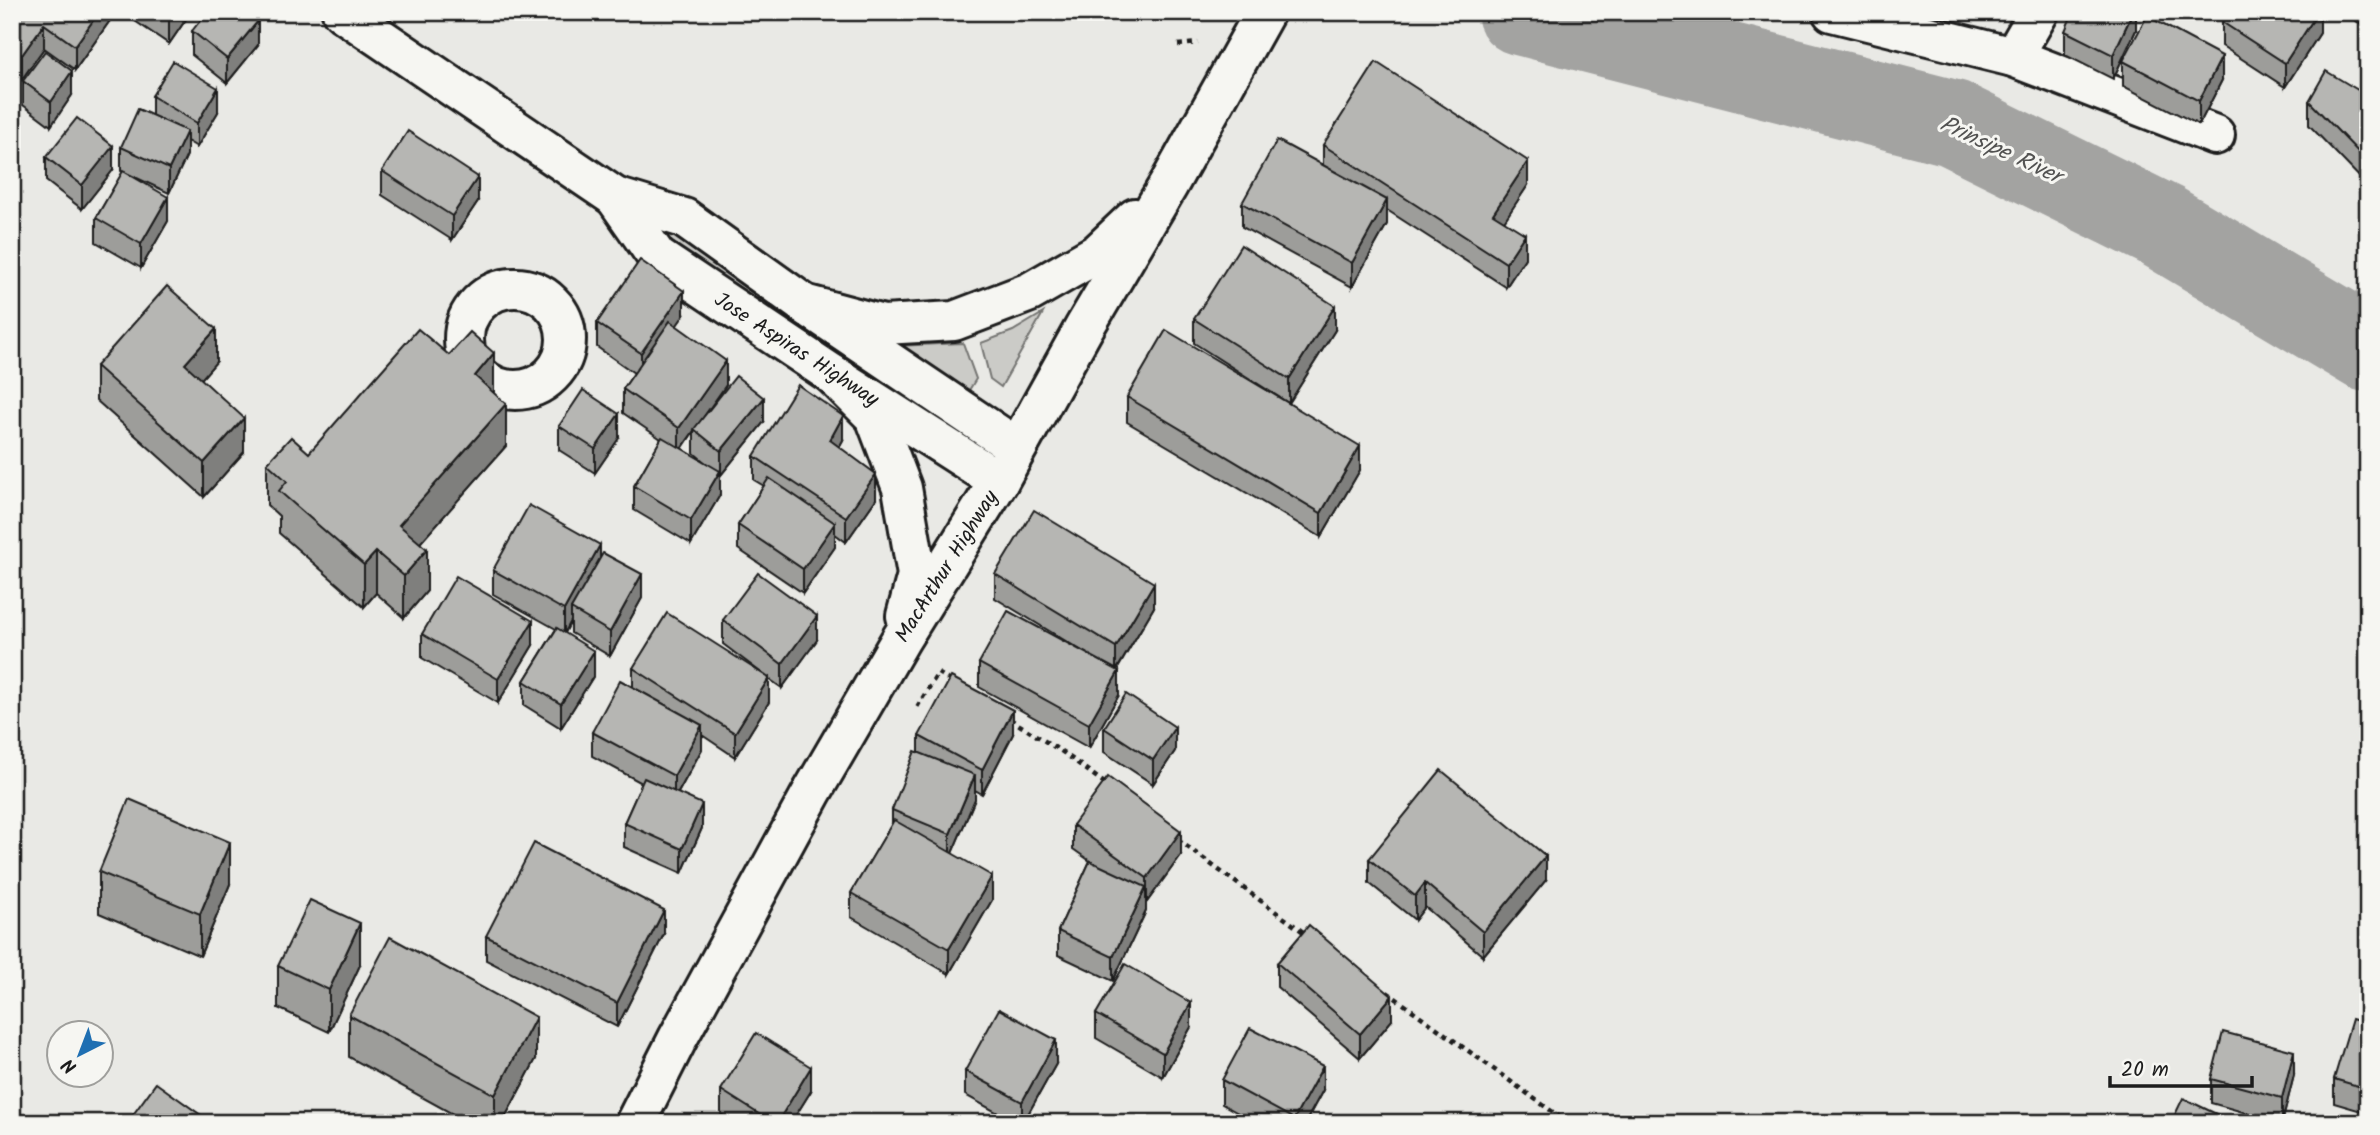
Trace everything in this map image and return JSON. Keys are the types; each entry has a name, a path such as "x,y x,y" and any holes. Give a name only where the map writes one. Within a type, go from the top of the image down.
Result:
{"main road":[{"name":"Jose Aspiras Highway","path":"342,12 615,197 684,218 804,304 1016,447"},
{"path":"1832,12 2013,57 2215,135"},
{"path":"2013,57 2039,12"},
{"name":"MacArthur Highway","path":"635,1123 763,879 901,639 999,481 1262,16"},
{"path":"804,304 883,325 954,321 1030,292 1098,253 1169,184"},
{"name":"Jose Aspiras Highway","path":"615,197 657,257 999,481"},
{"path":"832,374 875,417 902,488 917,575 901,639"}],"path":[{"path":"916,707 938,673 961,688"},
{"path":"1006,717 1063,753 1108,787"},
{"path":"1175,837 1309,936"},
{"path":"1377,985 1568,1123"}],"shaded area":[{"path":"654,219 918,402 917,407 909,407 653,229"},
{"path":"1043,313 1001,387 990,379 981,343 1013,331"},
{"path":"963,343 976,379 966,395 895,346"}],"building":[{"path":"12,12 99,12 75,46 44,24 22,55 12,48"},
{"path":"157,12 175,12 169,20"},
{"path":"207,12 247,12 258,21 227,59 192,31"},
{"path":"2073,12 2133,12 2113,55 2065,31"},
{"path":"2229,12 2318,12 2285,63 2222,22"},
{"path":"2147,16 2222,56 2199,101 2123,61"},
{"path":"45,51 72,71 51,102 23,81"},
{"path":"173,61 218,88 197,123 152,96"},
{"path":"1376,62 1528,161 1493,214 1525,234 1506,263 1323,145"},
{"path":"2326,71 2368,96 2367,161 2309,101"},
{"path":"138,109 187,131 169,169 121,147"},
{"path":"77,118 113,146 82,185 46,157"},
{"path":"408,131 478,177 452,216 382,171"},
{"path":"1277,140 1387,200 1352,263 1242,203"},
{"path":"123,171 168,197 141,244 96,218"},
{"path":"1241,245 1335,306 1289,379 1194,319"},
{"path":"640,260 684,291 641,353 597,323"},
{"path":"167,286 216,329 185,364 244,418 204,463 96,366"},
{"path":"670,321 726,361 679,428 623,389"},
{"path":"418,329 449,355 470,332 494,353 475,376 506,404 399,525 427,549 404,576 376,552 364,565 279,491 287,481 267,463 291,437 309,453"},
{"path":"1166,330 1360,446 1321,513 1127,397"},
{"path":"736,376 764,398 721,451 694,429"},
{"path":"798,385 843,416 830,440 876,474 846,517 754,456"},
{"path":"583,390 619,414 595,449 559,426"},
{"path":"662,437 720,471 691,520 634,486"},
{"path":"769,478 835,523 803,569 738,525"},
{"path":"529,505 600,545 564,610 493,570"},
{"path":"1034,510 1154,583 1116,647 995,574"},
{"path":"603,553 642,574 610,632 571,609"},
{"path":"758,573 817,616 782,664 723,620"},
{"path":"456,576 533,621 498,679 422,634"},
{"path":"1008,611 1119,671 1089,724 979,663"},
{"path":"667,613 769,678 735,733 633,668"},
{"path":"557,628 594,651 561,704 524,681"},
{"path":"951,677 1013,710 982,770 919,736"},
{"path":"620,680 702,725 674,776 592,732"},
{"path":"1126,694 1175,727 1153,760 1104,728"},
{"path":"915,751 975,775 950,834 892,810"},
{"path":"1441,770 1546,856 1483,932 1425,883 1415,896 1369,859"},
{"path":"1108,777 1181,831 1147,878 1073,825"},
{"path":"644,778 702,804 682,849 624,823"},
{"path":"129,799 230,842 200,914 99,872"},
{"path":"894,820 992,876 949,949 851,893"},
{"path":"534,843 664,910 617,1003 486,936"},
{"path":"1090,861 1146,887 1113,957 1058,931"},
{"path":"310,900 360,923 329,990 278,966"},
{"path":"1309,925 1392,996 1360,1034 1277,963"},
{"path":"390,937 536,1017 495,1095 349,1015"},
{"path":"1125,964 1191,1003 1163,1053 1096,1014"},
{"path":"999,1009 1056,1040 1022,1102 965,1071"},
{"path":"2352,1019 2368,1024 2368,1089 2334,1079"},
{"path":"1250,1028 1323,1066 1294,1119 1222,1080"},
{"path":"2223,1032 2294,1051 2282,1098 2211,1079"},
{"path":"756,1033 811,1067 777,1123 721,1090"},
{"path":"156,1083 205,1118 201,1123 127,1123"},
{"path":"2183,1098 2235,1123 2171,1123"}],"waterway":[{"name":"Prinsipe River","path":"1520,12 1953,123 2160,225 2368,349"}]}
